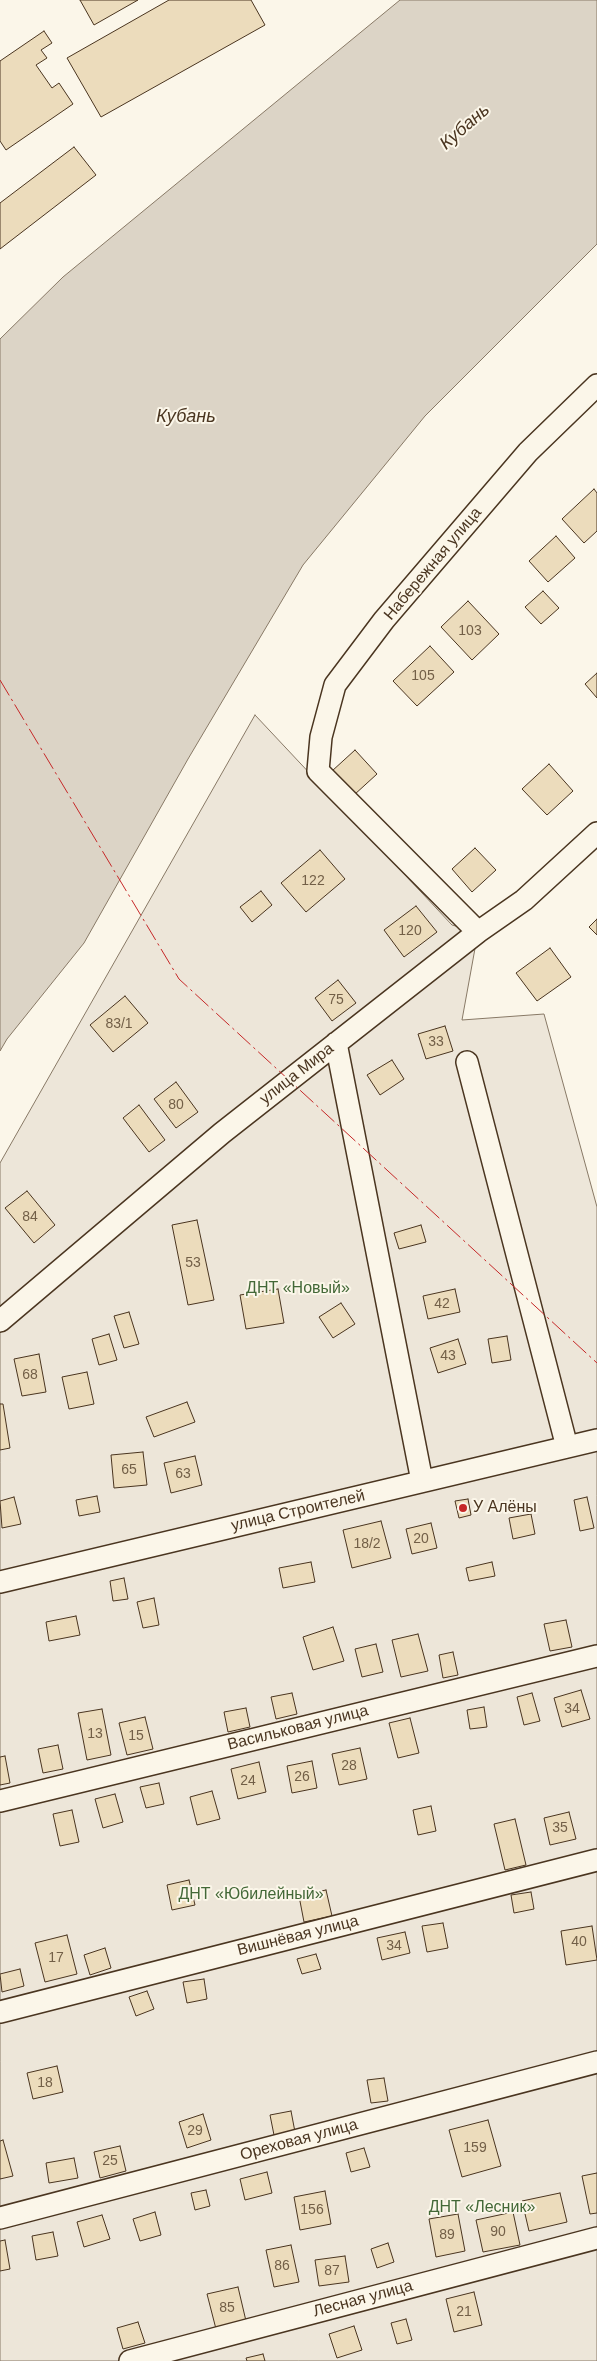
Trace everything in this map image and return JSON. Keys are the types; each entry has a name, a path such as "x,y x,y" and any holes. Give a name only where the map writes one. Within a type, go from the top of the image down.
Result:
{"street":[{"name":"Набережная улица","path":"478,932 318,771 322,737 335,685 384,620 528,452 597,384"},
{"name":"улица Мира","path":"0,1321 222,1133 478,932 524,900 597,832"},
{"path":"336,1043 422,1482"},
{"path":"467,1062 567,1447"},
{"name":"улица Строителей","path":"0,1582 597,1440"},
{"name":"Васильковая улица","path":"0,1801 597,1656"},
{"name":"Вишнёвая улица","path":"0,2012 597,1860"},
{"name":"Ореховая улица","path":"0,2218 597,2062"},
{"name":"Лесная улица","path":"130,2361 597,2238"}],"green space":[{"path":"255,715 452,925 478,932 462,1020 544,1014 597,1207 597,2361 0,2361 0,1163"}],"water":[{"name":"Кубань","path":"400,0 597,0 597,244 425,416 303,565 188,759 84,943 7,1039 0,1051 0,339 63,277"}],"building":[{"path":"80,0 138,0 94,25"},
{"path":"169,0 251,0 265,25 101,117 67,58"},
{"path":"44,31 52,43 41,50 47,58 36,65 52,88 59,83 73,104 6,150 0,141 0,61"},
{"path":"74,147 96,175 0,249 0,203"},
{"path":"594,489 597,493 597,531 584,543 562,519"},
{"path":"556,536 575,558 548,582 529,561"},
{"path":"543,591 559,608 541,624 525,607"},
{"path":"468,601 499,634 472,660 441,627"},
{"path":"430,646 454,672 417,706 393,681"},
{"path":"597,673 597,698 585,684"},
{"path":"355,750 377,774 354,795 332,771"},
{"path":"549,764 573,791 547,815 522,789"},
{"path":"475,848 496,870 472,892 452,869"},
{"path":"320,850 345,879 306,912 281,883"},
{"path":"261,891 272,905 252,922 240,907"},
{"path":"416,906 437,932 404,957 384,930"},
{"path":"597,919 597,935 589,927"},
{"path":"550,948 571,977 537,1001 516,973"},
{"path":"338,980 356,1003 332,1021 315,998"},
{"path":"125,996 148,1023 113,1052 90,1025"},
{"path":"445,1026 453,1051 426,1059 418,1034"},
{"path":"392,1060 404,1079 380,1095 367,1075"},
{"path":"176,1082 198,1112 176,1128 154,1099"},
{"path":"139,1105 165,1140 149,1152 123,1118"},
{"path":"27,1191 55,1225 34,1243 5,1208"},
{"path":"197,1220 214,1300 188,1305 172,1225"},
{"path":"421,1225 426,1242 399,1249 394,1233"},
{"path":"278,1289 284,1323 246,1329 240,1295"},
{"path":"455,1289 460,1312 428,1319 423,1296"},
{"path":"341,1303 355,1324 333,1338 319,1317"},
{"path":"129,1312 139,1344 124,1348 114,1316"},
{"path":"109,1334 117,1360 99,1365 92,1339"},
{"path":"507,1336 511,1360 492,1363 488,1339"},
{"path":"458,1339 466,1364 438,1373 430,1348"},
{"path":"39,1354 46,1392 22,1396 14,1359"},
{"path":"87,1372 94,1404 69,1409 62,1377"},
{"path":"187,1402 195,1422 154,1437 146,1417"},
{"path":"0,1404 3,1404 10,1448 0,1450"},
{"path":"143,1452 147,1485 114,1488 111,1455"},
{"path":"195,1456 202,1485 171,1493 164,1463"},
{"path":"97,1496 100,1512 79,1516 76,1500"},
{"path":"14,1497 21,1524 2,1528 0,1501"},
{"path":"587,1497 594,1528 580,1531 574,1500"},
{"name":"У Алёны","path":"468,1499 471,1515 459,1518 455,1501"},
{"path":"531,1514 535,1534 513,1539 509,1518"},
{"path":"381,1521 391,1558 352,1568 343,1530"},
{"path":"431,1523 437,1548 412,1554 406,1529"},
{"path":"311,1562 315,1582 283,1588 279,1568"},
{"path":"492,1562 495,1576 469,1581 466,1568"},
{"path":"124,1578 128,1599 113,1601 110,1581"},
{"path":"154,1598 159,1625 143,1628 137,1602"},
{"path":"76,1616 80,1635 49,1641 46,1622"},
{"path":"566,1620 572,1647 550,1651 544,1624"},
{"path":"333,1627 344,1661 313,1670 303,1637"},
{"path":"418,1634 428,1671 401,1677 392,1640"},
{"path":"376,1644 383,1672 362,1677 355,1649"},
{"path":"453,1652 458,1675 443,1678 439,1655"},
{"path":"581,1690 590,1719 562,1727 554,1698"},
{"path":"292,1693 297,1714 276,1719 271,1697"},
{"path":"532,1693 540,1721 524,1725 517,1697"},
{"path":"484,1707 487,1727 470,1729 467,1710"},
{"path":"246,1708 250,1727 228,1732 224,1712"},
{"path":"102,1709 111,1755 87,1760 78,1713"},
{"path":"145,1717 153,1749 127,1755 119,1723"},
{"path":"410,1718 419,1753 398,1758 389,1723"},
{"path":"58,1745 63,1769 43,1773 38,1749"},
{"path":"360,1748 367,1779 339,1785 332,1754"},
{"path":"5,1756 10,1783 0,1785 0,1757"},
{"path":"312,1761 317,1788 292,1793 287,1766"},
{"path":"259,1762 266,1792 238,1799 231,1769"},
{"path":"159,1783 164,1804 146,1808 140,1787"},
{"path":"212,1791 220,1819 197,1825 190,1797"},
{"path":"115,1794 123,1822 103,1828 95,1799"},
{"path":"431,1806 436,1831 418,1835 413,1810"},
{"path":"72,1810 79,1842 60,1846 53,1814"},
{"path":"569,1812 576,1839 550,1845 544,1818"},
{"path":"515,1819 526,1865 505,1870 494,1824"},
{"path":"189,1880 195,1905 172,1910 167,1885"},
{"path":"326,1890 332,1916 304,1922 299,1896"},
{"path":"531,1892 534,1909 514,1913 511,1895"},
{"path":"443,1923 448,1948 427,1952 422,1926"},
{"path":"592,1926 597,1960 566,1965 561,1931"},
{"path":"405,1932 410,1953 382,1960 377,1938"},
{"path":"67,1935 77,1974 45,1982 35,1943"},
{"path":"105,1948 111,1968 90,1975 84,1955"},
{"path":"316,1954 321,1969 302,1974 297,1959"},
{"path":"20,1969 24,1986 2,1992 0,1974"},
{"path":"204,1979 207,1999 187,2003 183,1982"},
{"path":"147,1991 154,2009 136,2016 129,1997"},
{"path":"57,2066 63,2092 33,2099 27,2073"},
{"path":"384,2078 388,2101 371,2103 367,2080"},
{"path":"291,2111 295,2132 274,2135 270,2115"},
{"path":"203,2114 211,2140 187,2148 179,2122"},
{"path":"488,2120 501,2166 462,2177 449,2130"},
{"path":"3,2140 13,2176 0,2179 0,2141"},
{"path":"120,2146 126,2171 100,2178 94,2152"},
{"path":"364,2148 370,2167 351,2172 346,2153"},
{"path":"74,2158 78,2178 49,2183 46,2163"},
{"path":"267,2172 272,2193 245,2200 240,2179"},
{"path":"597,2173 597,2213 590,2214 582,2176"},
{"path":"206,2190 210,2206 195,2210 191,2193"},
{"path":"325,2191 331,2224 300,2230 294,2197"},
{"path":"560,2193 567,2222 529,2231 522,2201"},
{"path":"155,2212 161,2235 140,2241 133,2219"},
{"path":"513,2212 520,2245 483,2252 476,2220"},
{"path":"458,2214 465,2251 436,2257 429,2219"},
{"path":"102,2215 110,2239 84,2247 77,2222"},
{"path":"53,2232 58,2256 36,2260 32,2236"},
{"path":"5,2240 10,2269 0,2271 0,2241"},
{"path":"388,2243 394,2262 377,2268 371,2249"},
{"path":"291,2245 299,2282 274,2287 266,2250"},
{"path":"345,2256 349,2282 319,2286 315,2260"},
{"path":"238,2287 246,2321 216,2329 207,2294"},
{"path":"474,2292 482,2325 454,2332 446,2299"},
{"path":"406,2319 412,2340 397,2344 391,2323"},
{"path":"138,2322 145,2343 123,2349 117,2328"},
{"path":"354,2326 362,2350 337,2358 329,2334"},
{"path":"263,2354 265,2361 247,2361 246,2358"}],"power":[{"path":"0,680 179,979 597,1363"}],"place":[{"name":"У Алёны","path":"463,1508"}],"park label":[{"name":"ДНТ «Новый»","path":"298,1289"},
{"name":"ДНТ «Юбилейный»","path":"251,1895"},
{"name":"ДНТ «Лесник»","path":"482,2208"}]}
